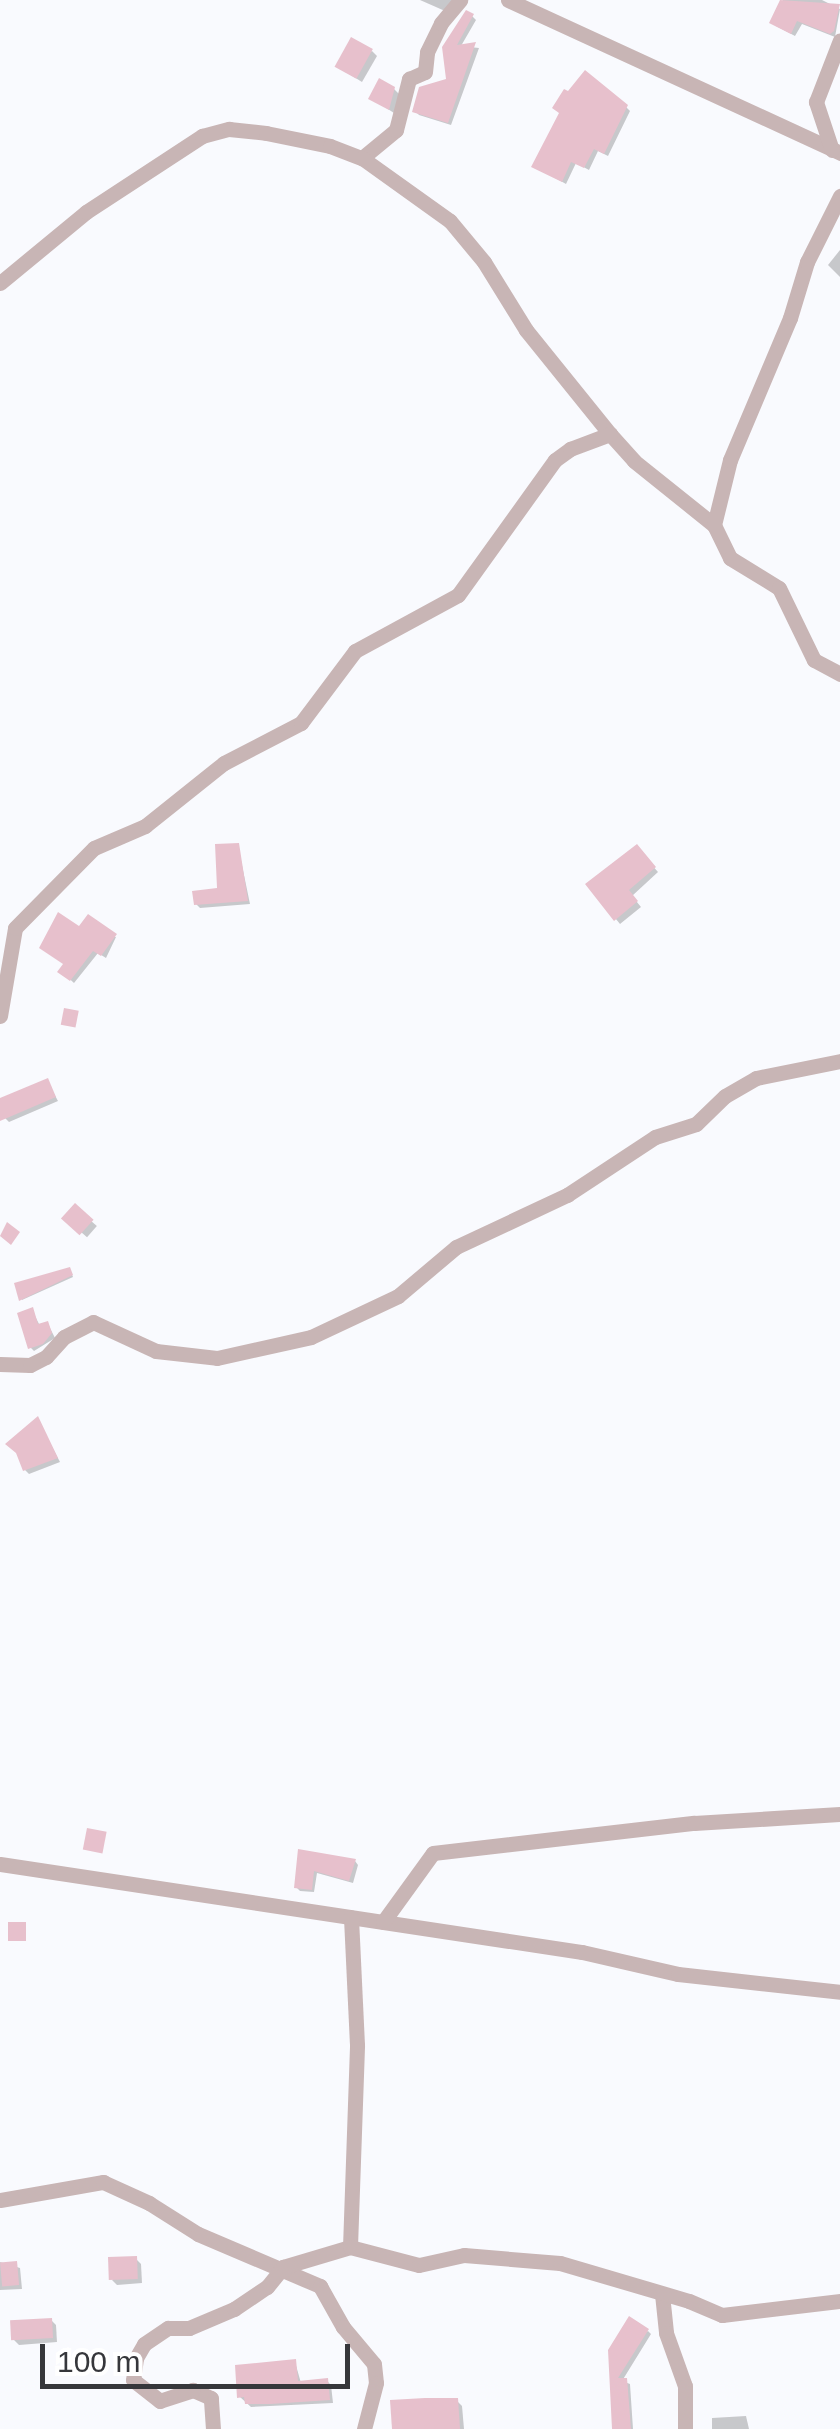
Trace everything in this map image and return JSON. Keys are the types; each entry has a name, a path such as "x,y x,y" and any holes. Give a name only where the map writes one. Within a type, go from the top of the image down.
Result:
{"street":[{"path":"362,158 396,130 410,79 424,72 427,52 441,23 460,0"},
{"path":"508,0 836,152"},
{"path":"836,152 816,102 840,40"},
{"path":"0,283 86,212 202,136 229,129 266,133 330,146 362,158 450,221 484,262 526,330 634,462 714,525 730,558 780,588 814,660 840,674"},
{"path":"714,525 730,460 790,318 807,262 840,196"},
{"path":"0,1016 15,928 94,848 145,826 224,762 301,723 355,651 458,595 555,460 570,449 610,434"},
{"path":"0,1364 30,1365 46,1357 64,1337 93,1322 156,1351 217,1358 311,1338 398,1296 456,1246 567,1195 655,1137 696,1124 726,1096 756,1078 840,1060"},
{"path":"383,1922 434,1853 694,1823 840,1814"},
{"path":"0,1864 582,1952 678,1974 840,1992"},
{"path":"350,2247 356,2045 351,1917"},
{"path":"2,2196 102,2182 198,2234 320,2286 343,2327 374,2364 376,2383 364,2429"},
{"path":"213,2429 211,2398 193,2390 160,2401 134,2380 136,2358 144,2344 168,2328 189,2328 234,2309 267,2287 283,2268 350,2247 420,2266 464,2255 560,2263 722,2315 840,2301"},
{"path":"662,2294 666,2333 685,2386 684,2429"}],"building":[{"path":"780,0 840,4 834,31 830,34 797,21 791,34 769,23"},
{"path":"466,10 474,14 457,45 476,42 448,123 412,112 419,87 446,79 442,47"},
{"path":"351,37 373,49 356,79 335,67"},
{"path":"585,70 628,105 604,154 594,149 584,168 571,162 562,182 531,167 559,113 552,108 564,89 568,91"},
{"path":"379,78 395,87 389,110 368,99"},
{"path":"239,843 248,901 194,905 192,891 217,888 215,844"},
{"path":"637,844 656,867 629,890 638,901 614,921 585,884"},
{"path":"58,912 79,926 88,914 117,934 101,956 93,951 70,981 57,972 63,964 39,948"},
{"path":"64,1008 79,1011 75,1028 61,1025"},
{"path":"48,1078 56,1097 0,1121 0,1098"},
{"path":"75,1203 94,1220 80,1235 61,1219"},
{"path":"7,1222 20,1232 11,1245 0,1236"},
{"path":"70,1267 73,1275 19,1301 14,1283"},
{"path":"33,1307 38,1324 48,1321 52,1333 43,1344 28,1349 17,1313"},
{"path":"38,1416 58,1458 23,1471 16,1453 5,1444"},
{"path":"87,1828 107,1832 102,1853 83,1850"},
{"path":"298,1849 356,1859 349,1881 314,1871 312,1890 294,1888"},
{"path":"8,1922 26,1922 26,1941 8,1941"},
{"path":"137,2256 138,2279 109,2280 108,2257"},
{"path":"17,2261 19,2285 2,2286 0,2262"},
{"path":"629,2316 649,2329 618,2378 627,2378 631,2429 612,2429 608,2350"},
{"path":"52,2318 53,2338 11,2340 10,2320"},
{"path":"296,2359 298,2381 328,2378 330,2400 245,2404 244,2397 237,2398 235,2365"},
{"path":"458,2398 460,2429 392,2429 390,2400"}]}
